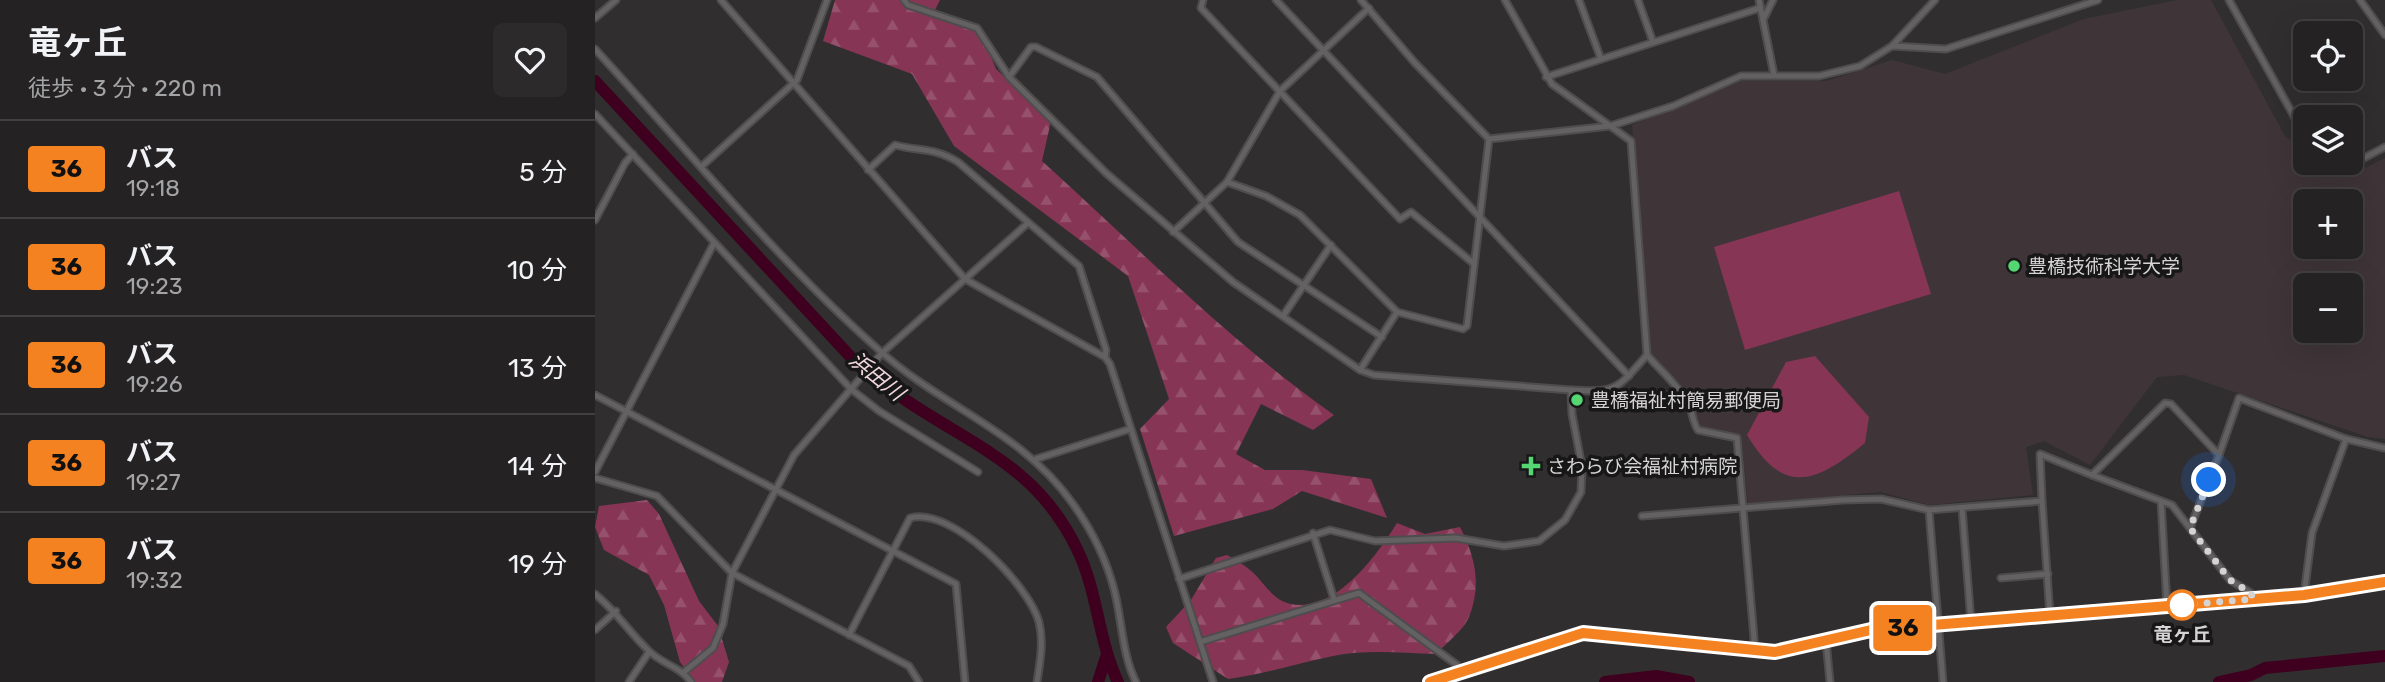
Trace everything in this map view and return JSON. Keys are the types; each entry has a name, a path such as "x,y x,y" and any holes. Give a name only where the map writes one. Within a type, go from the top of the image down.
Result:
{"street":[{"path":"595,18 616,0"},
{"path":"702,166 797,80 827,0"},
{"path":"904,0 908,5 977,28 1009,77 1106,173 1233,282 1360,370 1374,375 1601,392 1614,390 1647,355"},
{"path":"1203,0 1201,8 1400,219 1411,212 1473,263"},
{"path":"1276,0 1629,376"},
{"path":"1361,0 1415,64 1489,139"},
{"path":"1506,0 1552,85 1631,141 1647,355 1681,391 1691,408 1692,421 1698,430 1738,438 1755,650"},
{"path":"1579,0 1601,59"},
{"path":"1638,0 1653,42"},
{"path":"1759,0 1773,75"},
{"path":"1763,20 1773,0"},
{"path":"1489,139 1610,126 1673,106 1741,76 1819,76 1860,66 1892,46 1935,0"},
{"path":"1892,46 1946,49 2098,0"},
{"path":"2229,0 2293,114"},
{"path":"2360,0 2385,35"},
{"path":"723,1 792,84 965,279 1105,356"},
{"path":"1173,232 1227,182 1280,91 1369,8"},
{"path":"1546,77 1760,8"},
{"path":"1009,77 1031,47 1097,77 1238,242 1381,337"},
{"path":"595,49 837,312 881,354 914,380 1015,442 1036,459 1073,504 1099,546 1114,587 1136,682"},
{"path":"595,114 852,388 879,411 978,472"},
{"path":"1227,182 1266,196 1300,215 1397,312 1463,329 1467,326 1489,139"},
{"path":"868,170 895,145 914,150 939,150 958,162 1079,266 1106,350 1105,356 1213,682"},
{"path":"2363,158 2385,147"},
{"path":"595,220 632,154"},
{"path":"684,672 713,648 723,624 731,573 794,455 881,354 1028,223"},
{"path":"595,472 714,243"},
{"path":"1283,316 1331,245"},
{"path":"1360,370 1397,312"},
{"path":"1179,579 1313,533 1343,531 1375,541 1456,538 1504,547 1539,541 1565,520 1581,492 1583,467 1572,414 1571,390"},
{"path":"595,396 956,584 959,589 965,682"},
{"path":"2190,528 2239,398 2346,439 2385,448"},
{"path":"2092,475 2165,403 2171,404 2218,455"},
{"path":"1036,459 1131,429"},
{"path":"2304,595 2312,533 2346,439"},
{"path":"2050,615 2040,454 2172,505 2230,580 2251,593 2253,599"},
{"path":"595,478 657,496 731,573 909,666 919,682"},
{"path":"1642,516 1881,499 1929,510 2042,500"},
{"path":"2161,501 2167,606"},
{"path":"1962,508 1971,622"},
{"path":"1929,510 1943,682"},
{"path":"849,635 910,518 916,516 954,527 982,548 1033,606 1042,644 1037,682"},
{"path":"1313,533 1334,599"},
{"path":"2001,578 2048,574"},
{"path":"1430,682 1583,633 1775,652 1871,630 2304,595 2385,582"},
{"path":"1200,642 1359,593 1457,665 1461,672"},
{"path":"595,594 616,611 649,652 684,672 691,682"},
{"path":"595,630 616,611"},
{"path":"1826,641 1830,682"},
{"path":"629,682 649,652"}],"shaded area":[{"name":"豊橋技術科学大学","path":"2177,0 2211,0 2285,136 2293,142 2293,175 2363,175 2363,169 2385,158 2385,439 2368,437 2184,375 2157,377 2090,465 2044,441 2026,447 2033,495 1930,505 1880,492 1748,505 1741,435 1701,426 1685,390 1650,355 1632,125 1741,81 1826,81 1892,60 1945,74 2084,19"}],"green space":[{"path":"835,0 940,0 934,12 981,32 996,69 1051,121 1042,161 1221,325 1334,415 1313,430 1261,404 1236,454 1265,470 1302,470 1371,479 1387,518 1302,491 1273,509 1174,536 1140,429 1169,399 1128,276 954,146 912,74 823,41"},
{"path":"1899,191 1931,294 1745,350 1714,247"},
{"path":"1815,356 1869,417 1865,443 1847,457 1816,474 1801,477 1788,475 1774,468 1747,435 1786,362"},
{"path":"647,500 659,514 699,601 718,626 729,662 722,682 695,682 680,662 664,605 649,575 604,550 595,527 599,506"},
{"path":"1397,523 1425,534 1460,527 1470,549 1476,582 1473,605 1467,622 1436,654 1346,654 1228,679 1173,643 1166,627 1191,600 1216,558 1227,555 1242,564 1255,574 1273,595 1284,602 1308,604 1324,600 1353,579 1367,565"}],"waterway":[{"name":"浜田川","path":"595,81 859,366 907,401 1003,462 1044,498 1061,521 1084,565 1106,650 1118,682"},
{"name":"浜田川","path":"2219,682 2251,675 2265,668 2385,656"},
{"path":"1098,682 1106,657"},
{"name":"浜田川","path":"1605,682 1656,676 1689,682"}],"bus line":[{"name":"36","path":"1430,682 1591,632 1775,652 1871,630 2304,595 2385,582"}],"place":[{"name":"豊橋技術科学大学","path":"2014,266"},
{"name":"豊橋福祉村簡易郵便局","path":"1577,400"},
{"name":"さわらび会福祉村病院","path":"1531,466"},
{"name":"竜ヶ丘","path":"2182,605"}],"route":[{"path":"2182,605 2253,599 2251,593 2230,580 2190,528 2209,480"}]}
